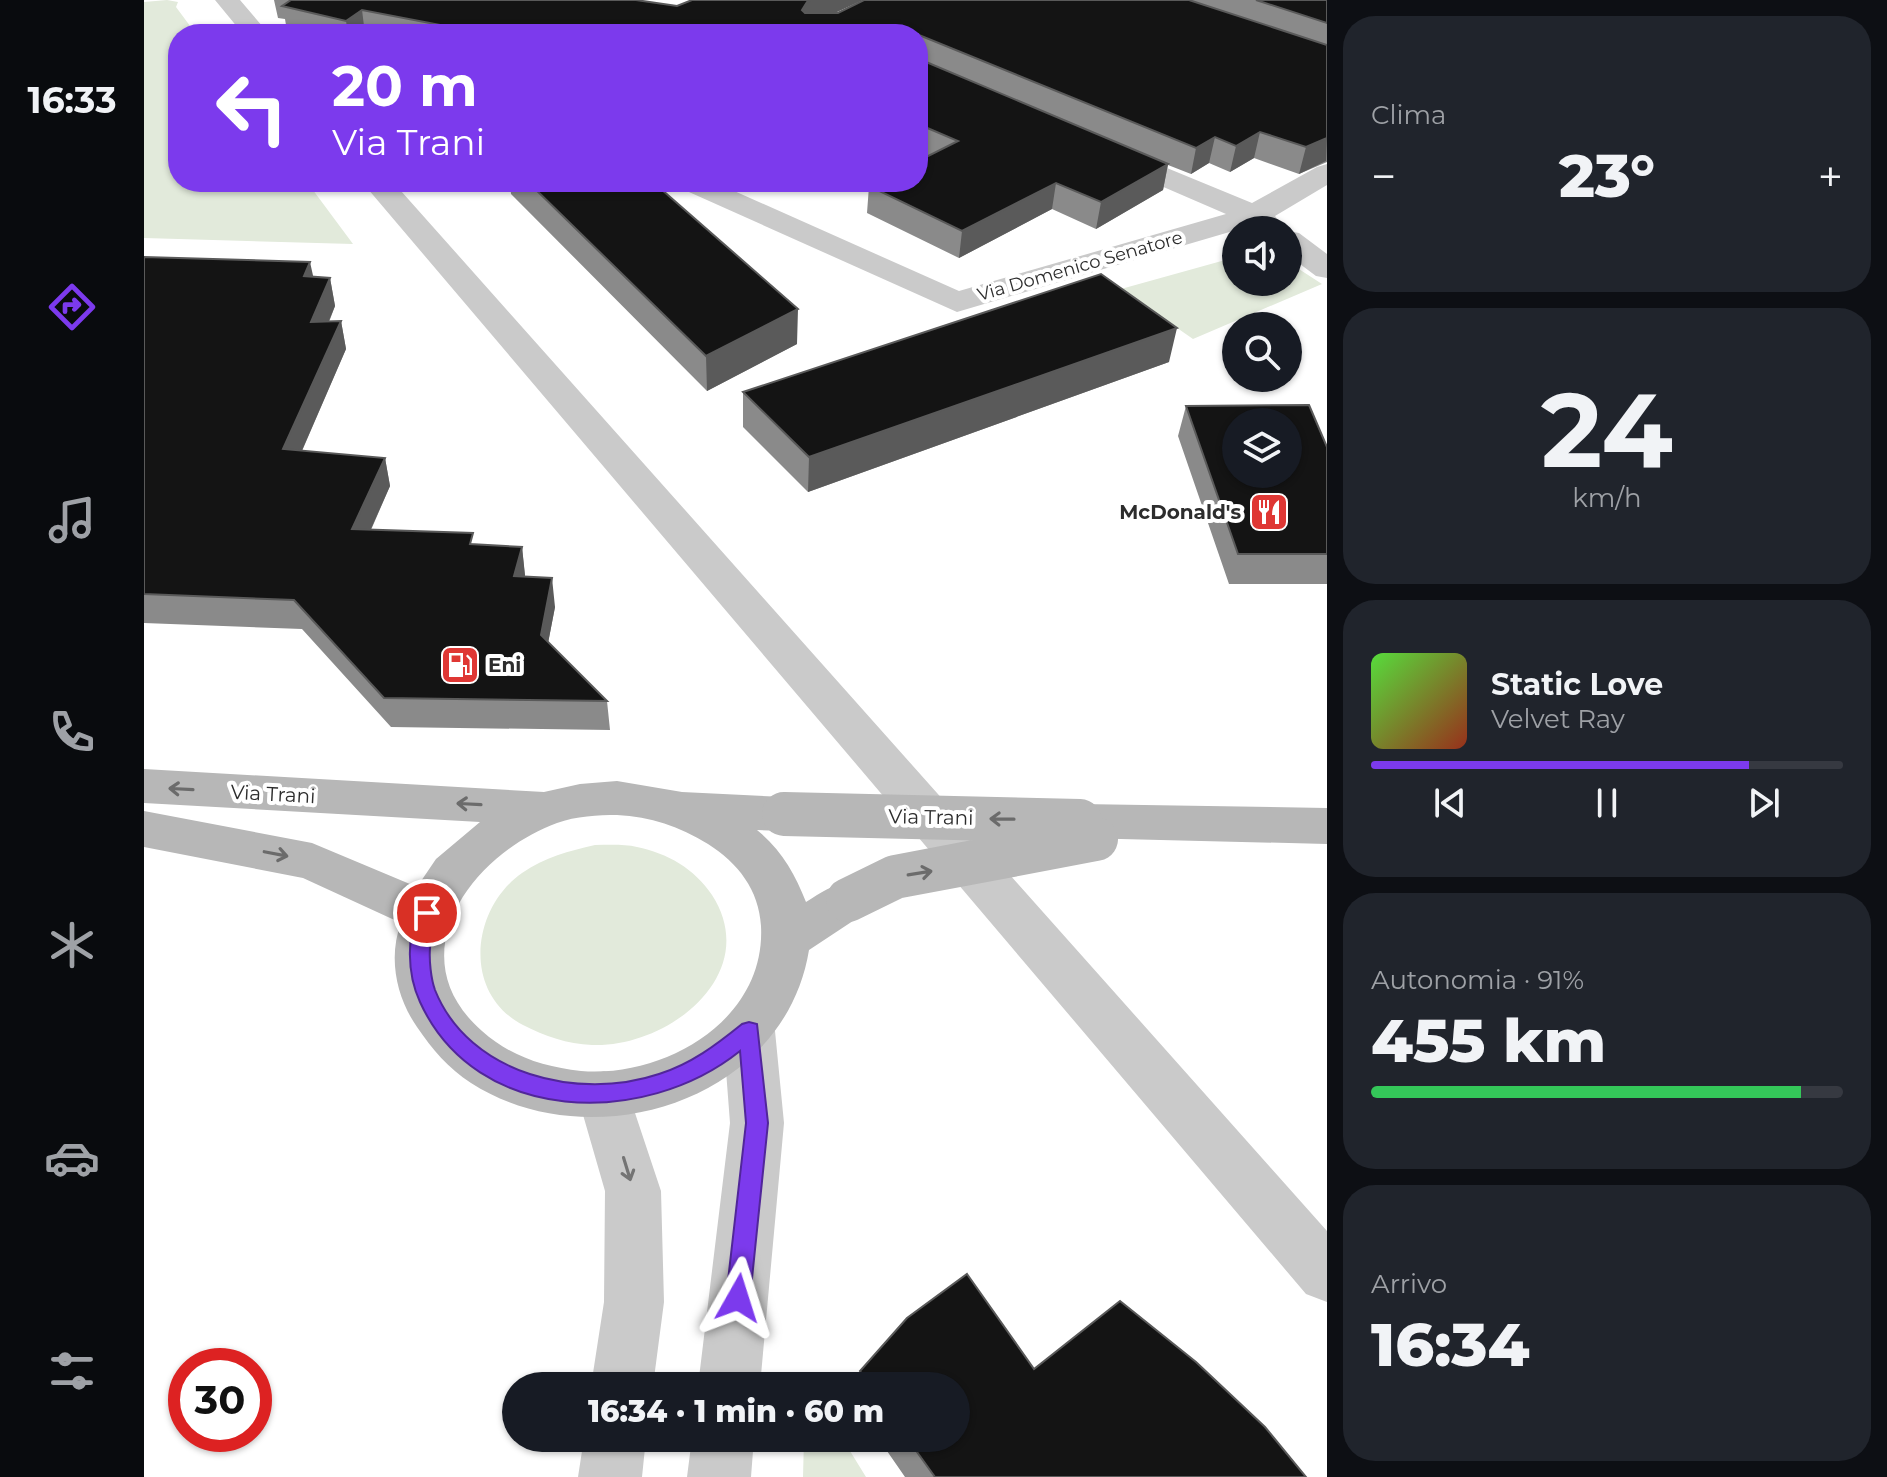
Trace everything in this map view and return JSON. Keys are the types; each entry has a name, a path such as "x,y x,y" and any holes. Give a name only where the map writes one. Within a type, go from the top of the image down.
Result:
{"main road":[{"name":"Via Trani","path":"144,786 547,809"},
{"name":"Via Trani","path":"681,809 724,829 758,859 780,896 788,938 777,986 749,1031 710,1062 697,1068 660,1084 604,1094 554,1091 509,1077 469,1054 440,1023 423,987 420,950 427,913 446,878 473,848 507,825 547,809 591,799 637,799 681,809 1088,830"},
{"name":"Via Trani","path":"788,938 848,900 895,877 1088,830 1181,821 1327,826"},
{"path":"144,829 312,861 427,913"}],"street":[{"path":"227,0 247,24"},
{"path":"1094,146 1251,216"},
{"name":"Via Domenico Senatore","path":"1272,216 1327,173"},
{"path":"386,192 1327,1274"},
{"name":"Via Domenico Senatore","path":"712,192 957,302 1222,233"},
{"path":"1302,250 1327,269"},
{"path":"730,1372 757,1123 749,1031"},
{"path":"604,1094 633,1191 634,1302 624,1372"},
{"path":"610,1477 613,1452"},
{"path":"719,1477 722,1452"}],"green space":[{"path":"144,2 178,2 176,7 189,24 168,24 168,192 314,192 353,244 144,238"},
{"path":"1222,261 1222,296 1294,296 1256,312 1222,312 1222,327 1193,339 1121,289"},
{"path":"1302,271 1322,284 1302,293"},
{"path":"595,845 627,845 648,850 689,870 712,895 725,924 725,952 716,978 700,1001 677,1020 650,1034 621,1043 592,1045 548,1036 523,1025 503,1011 490,993 482,972 480,950 492,907 522,873 567,852"},
{"path":"804,1452 851,1452 866,1477 803,1477"}],"building":[{"path":"291,0 636,0 677,6 692,0 812,0 802,10 805,13 838,13 864,0 1189,0 1327,45 1327,138 1306,147 1260,132 1236,146 1215,137 1196,148 928,39 928,24 435,24 362,10 346,21 282,6"},
{"path":"1256,0 1327,0 1327,23"},
{"path":"928,63 1168,164 1101,202 1056,183 962,231 881,192 928,192 928,156 958,141 928,128"},
{"path":"538,192 664,192 798,309 706,356"},
{"path":"144,257 310,262 304,276 330,278 311,322 341,321 283,449 385,458 352,529 473,533 470,544 522,547 514,576 552,578 541,635 607,701 384,698 294,600 144,594"},
{"path":"1101,274 1177,328 809,457 743,392"},
{"path":"1309,405 1327,447 1327,554 1238,554 1186,406"},
{"path":"967,1274 1034,1369 1120,1301 1196,1362 1265,1427 1306,1477 935,1477 917,1452 970,1452 970,1372 860,1371 907,1318"}],"place":[{"name":"McDonald's","path":"1269,512"},
{"name":"Eni","path":"460,665"}],"route":[{"path":"427,913 420,950 423,987 440,1023 469,1054 509,1077 554,1091 604,1094 660,1084 710,1062 749,1031 757,1123 738,1298"}]}
